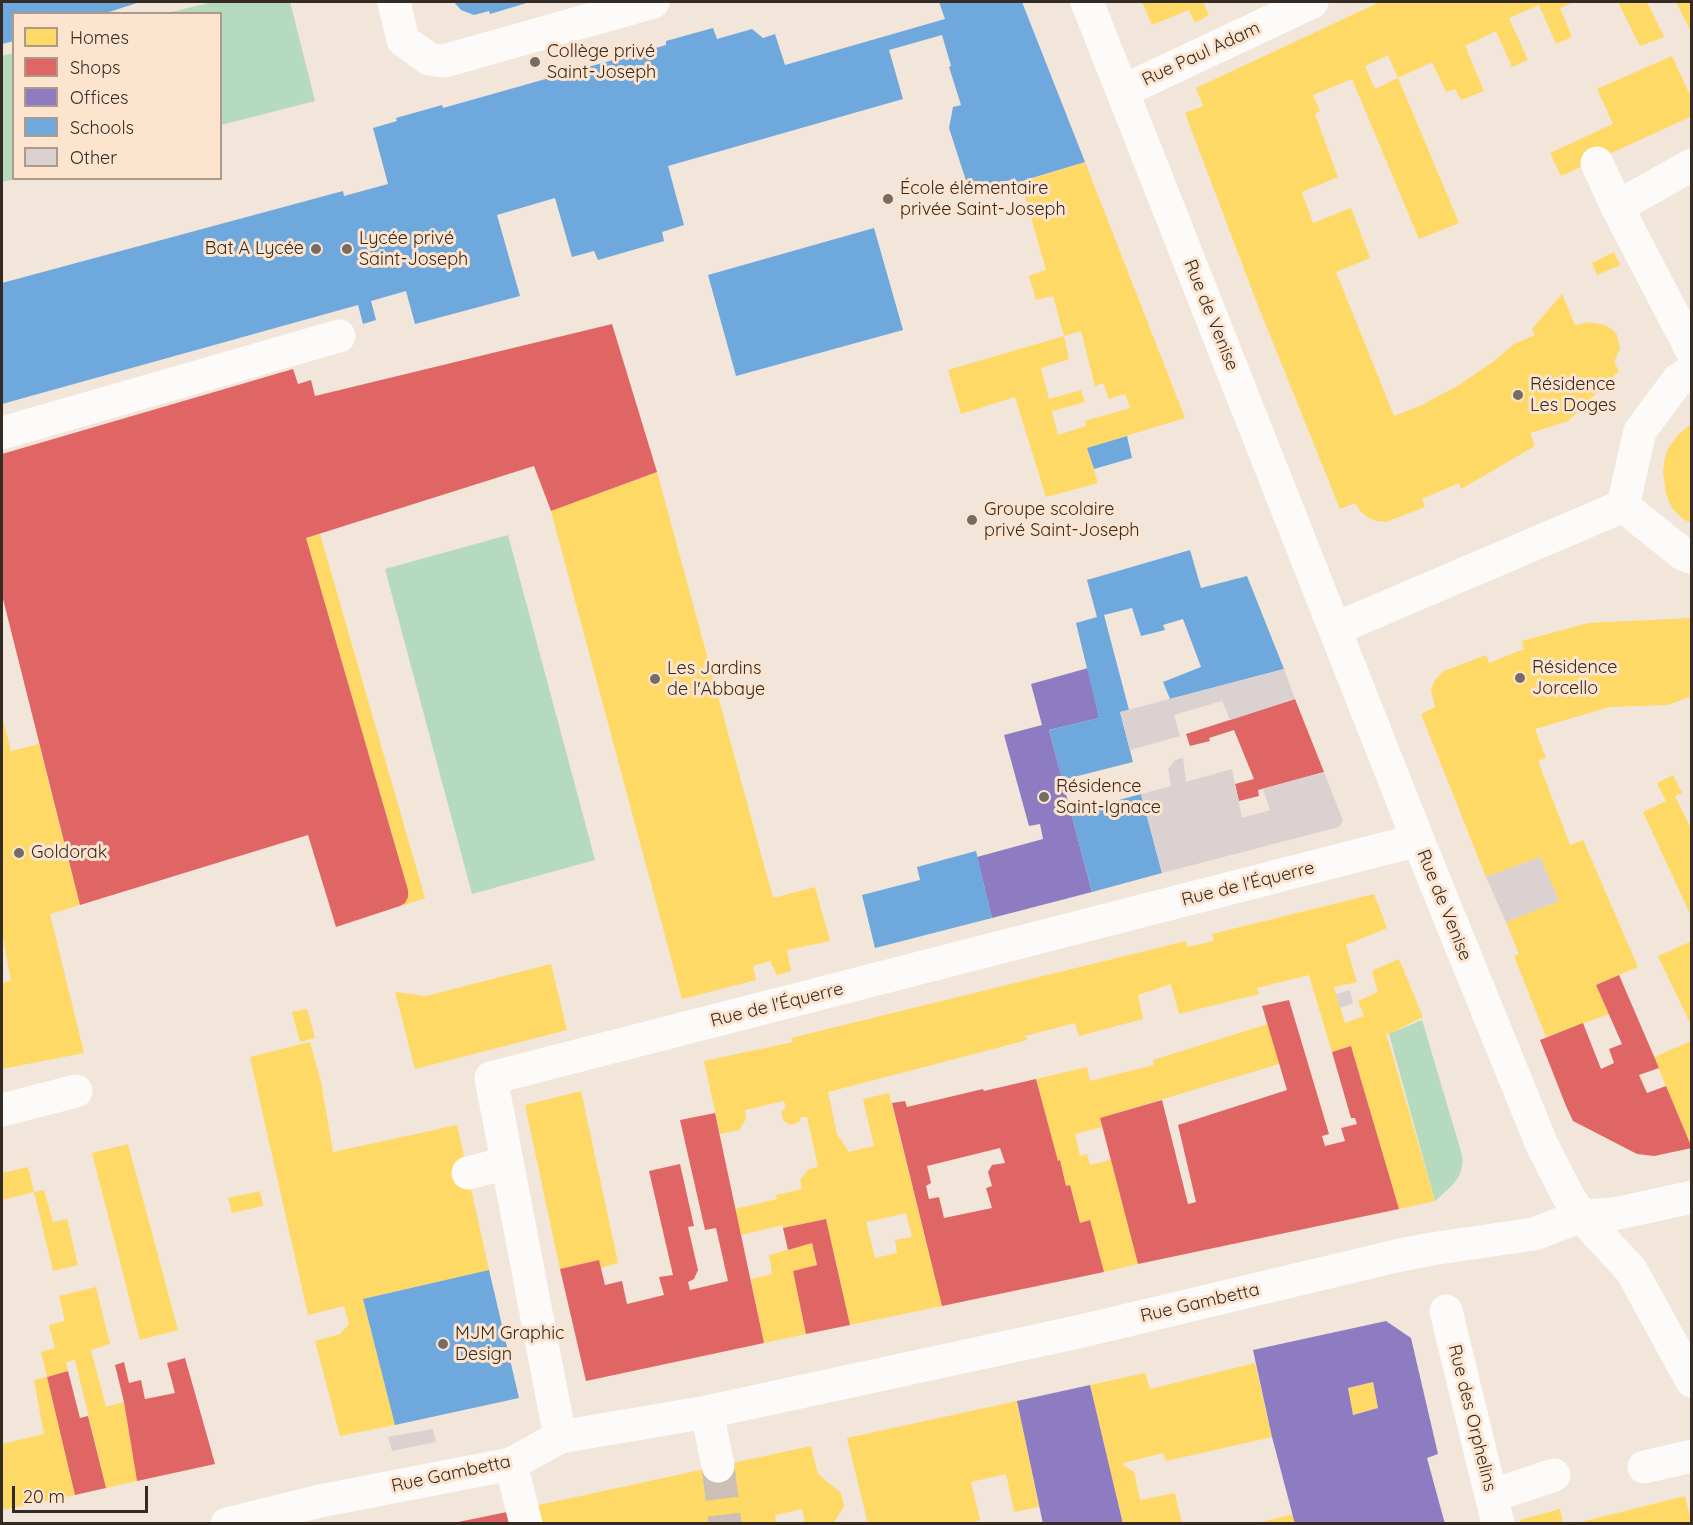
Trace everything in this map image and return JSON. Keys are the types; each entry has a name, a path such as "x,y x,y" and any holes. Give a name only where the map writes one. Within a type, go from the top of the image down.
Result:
{"street":[{"path":"394,2 403,40 429,59 444,61 653,2"},
{"name":"Rue de Venise","path":"1087,2 1418,840 1542,1145 1568,1197 1581,1216 1630,1270 1692,1381"},
{"name":"Rue Paul Adam","path":"1123,91 1312,2"},
{"path":"1597,163 1617,207 1692,351"},
{"path":"1617,207 1692,165"},
{"path":"2,433 339,336"},
{"path":"1623,506 1640,431 1678,380 1692,371"},
{"path":"1335,629 1623,506"},
{"path":"1623,506 1683,554 1692,558"},
{"name":"Rue de l'Équerre","path":"560,1437 491,1078 1418,840"},
{"path":"2,1110 76,1091"},
{"path":"468,1173 507,1163"},
{"name":"Rue Gambetta","path":"227,1524 262,1519 331,1499 511,1464 560,1437 707,1412 1082,1331 1396,1256 1534,1234 1581,1216 1614,1214 1692,1197"},
{"name":"Rue des Orphelins","path":"1446,1311 1495,1510"},
{"path":"707,1412 718,1466"},
{"path":"1644,1467 1692,1456"},
{"path":"511,1464 526,1524"},
{"path":"1495,1510 1554,1475"}],"green space":[{"path":"213,2 290,2 315,101 222,125 222,12 171,12"},
{"path":"12,53 12,180 2,182 2,56"},
{"path":"508,535 595,860 472,894 385,569"},
{"path":"1422,1020 1462,1155 1459,1176 1435,1201 1389,1034"}],"building: Homes":[{"path":"1142,2 1203,2 1209,15 1195,23 1189,10 1152,25"},
{"path":"1380,2 1574,2 1560,8 1572,37 1556,44 1539,5 1509,18 1528,60 1512,67 1496,31 1465,46 1484,91 1461,100 1455,89 1446,92 1432,62 1398,78 1459,223 1419,239 1352,79 1313,95 1320,111 1315,114 1338,177 1302,192 1313,223 1351,208 1370,258 1336,272 1394,416 1422,405 1459,385 1514,344 1535,335 1532,329 1562,294 1575,325 1589,322 1605,325 1617,335 1620,348 1614,362 1619,371 1568,421 1530,433 1535,446 1461,489 1459,483 1422,499 1425,507 1386,522 1369,518 1355,503 1340,509 1255,298 1185,113 1203,106 1196,88","holes":["1388,55 1398,78 1375,89 1365,66"]},
{"path":"1618,2 1647,2 1664,37 1640,46"},
{"path":"1676,2 1692,2 1692,34"},
{"path":"1672,56 1689,93 1692,92 1692,116 1561,176 1550,153 1613,124 1597,89"},
{"path":"1085,162 1185,418 1087,448 1098,483 1046,497 1015,397 961,414 948,370 1064,336 1053,296 1036,300 1029,276 1046,270 1021,182","holes":["1081,331 1095,386 1103,383 1109,399 1125,394 1130,408 1085,421 1086,426 1058,435 1052,411 1085,402 1081,390 1049,399 1041,368 1069,359 1064,336"]},
{"path":"1614,252 1620,265 1597,275 1592,263"},
{"path":"1692,423 1692,524 1672,508 1666,494 1663,472 1669,447 1678,435"},
{"name":"Les Jardins de l'Abbaye","path":"657,472 773,898 815,887 830,941 787,950 791,971 777,975 770,961 753,966 756,980 682,999 551,511"},
{"path":"320,534 425,898 402,906 408,897 408,890 306,538"},
{"path":"1692,618 1692,696 1668,705 1610,707 1535,729 1546,758 1538,761 1570,845 1583,840 1638,967 1596,985 1609,1014 1546,1037 1514,956 1519,954 1506,922 1559,901 1540,857 1486,877 1421,714 1435,707 1431,690 1435,680 1444,671 1486,655 1489,663 1524,649 1522,641 1588,623"},
{"name":"Goldorak","path":"2,716 11,751 39,744 80,905 50,914 84,1053 2,1069 2,983 11,981 2,932"},
{"path":"1673,775 1682,793 1675,796 1692,831 1692,918 1643,812 1666,801 1657,783"},
{"path":"1374,894 1387,928 1346,945 1357,982 1334,987 1345,1023 1364,1016 1358,1001 1378,992 1372,971 1399,959 1423,1017 1389,1034 1386,1033 1435,1201 1399,1209 1351,1046 1332,1052 1309,975 1257,988 1259,994 1179,1014 1171,984 1138,995 1143,1019 1079,1036 1075,1023 1025,1036 1027,1040 828,1092 837,1134 849,1152 874,1146 863,1099 889,1093 942,1306 850,1325 826,1219 783,1228 783,1225 741,1235 735,1209 777,1199 776,1195 802,1189 800,1180 809,1169 818,1167 807,1117 801,1117 799,1122 790,1125 784,1121 781,1112 786,1107 784,1101 745,1110 746,1119 739,1130 720,1134 704,1061 793,1042 791,1038 1186,941 1187,947 1214,941 1212,934","holes":["906,1213 912,1237 895,1240 897,1253 875,1258 866,1222"]},
{"path":"1692,941 1692,1027 1658,956"},
{"path":"551,964 567,1030 415,1069 395,992 426,996"},
{"path":"307,1009 315,1038 300,1042 292,1012"},
{"path":"1268,1024 1279,1064 1100,1118 1102,1127 1075,1134 1080,1156 1087,1154 1090,1165 1111,1160 1138,1264 1104,1272 1090,1220 1080,1223 1070,1185 1066,1186 1036,1079 1087,1067 1090,1081 1154,1065 1153,1060"},
{"path":"1691,1041 1691,1146 1654,1057"},
{"path":"310,1042 321,1082 333,1152 457,1125 489,1270 363,1299 395,1425 340,1436 315,1341 340,1334 349,1324 344,1306 308,1315 250,1057"},
{"path":"581,1091 618,1263 601,1268 599,1260 560,1269 525,1105"},
{"path":"128,1144 178,1330 140,1340 92,1153"},
{"path":"28,1167 34,1192 2,1200 2,1173"},
{"path":"44,1190 53,1222 67,1219 78,1265 53,1271 34,1192"},
{"path":"260,1191 263,1206 232,1213 228,1198"},
{"path":"812,1243 817,1265 793,1271 806,1334 764,1343 751,1279 772,1274 769,1255"},
{"path":"96,1287 110,1344 91,1350 106,1407 124,1402 137,1481 106,1488 75,1360 66,1362 68,1371 47,1377 41,1352 55,1348 49,1325 65,1321 59,1296"},
{"path":"1255,1363 1272,1437 1166,1461 1163,1453 1123,1463 1134,1472 1140,1500 1175,1493 1182,1524 1123,1524 1090,1385 1145,1373 1150,1389"},
{"path":"47,1377 75,1495 2,1510 2,1444 44,1434 34,1380"},
{"path":"1373,1382 1378,1408 1353,1415 1348,1388"},
{"path":"1017,1401 1039,1507 1014,1512 1006,1474 971,1482 980,1520 965,1524 868,1524 847,1438"},
{"path":"811,1446 818,1474 841,1493 844,1506 833,1524 805,1524 802,1509 775,1515 776,1524 534,1524 530,1507"},
{"path":"1685,1496 1692,1524 1649,1524 1649,1522 1573,1524"},
{"path":"1560,1509 1563,1524 1521,1524 1520,1520"},
{"path":"1293,1514 1295,1524 1258,1524 1258,1523"}],"building: Shops":[{"path":"612,324 657,472 551,511 534,466 306,538 408,890 405,903 336,927 308,835 80,905 2,595 2,454 293,369 298,384 311,380 315,396"},
{"path":"1295,699 1324,772 1258,790 1259,796 1239,801 1235,784 1254,779 1234,730 1209,738 1210,741 1190,746 1186,734"},
{"path":"1619,975 1659,1068 1639,1075 1647,1093 1666,1086 1692,1148 1654,1156 1637,1154 1573,1121 1566,1106 1540,1040 1583,1023 1601,1069 1614,1063 1609,1049 1622,1044 1596,985"},
{"path":"1289,1000 1329,1134 1322,1136 1325,1146 1345,1141 1341,1128 1357,1124 1355,1118 1351,1118 1332,1052 1351,1046 1399,1209 1138,1264 1100,1118 1162,1100 1188,1204 1196,1202 1178,1125 1287,1090 1262,1006"},
{"path":"1036,1079 1066,1186 1070,1185 1080,1223 1090,1220 1104,1272 942,1306 892,1103 905,1101 907,1107 983,1089 984,1091","holes":["1000,1148 1005,1163 992,1165 988,1172 992,1186 986,1188 992,1208 944,1218 939,1197 929,1199 926,1186 931,1183 927,1166"]},
{"path":"715,1113 764,1343 586,1381 560,1269 599,1260 605,1285 622,1281 627,1304 664,1295 659,1277 673,1275 649,1171 680,1164 694,1226 688,1227 698,1270 694,1279 688,1282 690,1290 728,1281 716,1228 705,1230 680,1120"},
{"path":"826,1219 850,1325 806,1334 793,1271 817,1265 812,1243 788,1250 783,1228"},
{"path":"185,1358 215,1464 137,1481 124,1402 115,1365 124,1362 129,1383 141,1380 145,1399 175,1393 167,1363"},
{"path":"68,1371 80,1418 88,1416 106,1488 75,1495 47,1377"},
{"path":"507,1512 510,1524 458,1524 458,1522"}],"building: Offices":[{"name":"Résidence Saint-Ignace","path":"1088,668 1099,718 1049,730 1092,892 992,918 977,857 1043,839 1040,824 1029,826 1004,735 1042,725 1031,684"},
{"path":"1386,1321 1411,1338 1438,1454 1427,1458 1445,1524 1295,1524 1272,1437 1253,1350","holes":["1373,1382 1378,1408 1353,1415 1348,1388"]},
{"path":"1090,1385 1123,1524 1043,1524 1017,1401"}],"building: Schools":[{"path":"2,2 140,2 109,12 12,12 12,42 2,44"},
{"path":"454,2 530,2 490,14 489,11 474,15 461,10"},
{"name":"Lycée privé Saint-Joseph","path":"939,2 1022,2 1085,162 1012,184 1011,180 969,190 949,128 953,107 961,105 942,35 889,50 903,99 668,166 684,225 662,232 664,241 598,260 594,251 572,257 555,198 497,215 520,296 415,324 406,291 371,301 376,320 363,324 358,305 2,404 2,283 343,191 344,196 388,184 373,128 397,121 396,118 442,105 443,108 666,45 666,41 713,28 717,39 752,29 763,38 775,34 785,65 945,19"},
{"path":"874,228 903,330 736,376 708,275"},
{"path":"1127,436 1132,458 1094,469 1087,448"},
{"path":"1190,550 1201,588 1247,576 1284,669 1170,699 1163,682 1201,667 1183,619 1163,625 1165,630 1141,636 1132,608 1104,615 1129,710 1120,712 1133,762 1062,780 1049,730 1099,718 1076,623 1097,617 1087,580"},
{"path":"1141,794 1162,873 1092,892 1071,813"},
{"path":"976,851 992,918 875,948 862,895 920,880 917,867"},
{"path":"489,1270 519,1398 395,1425 363,1299"}],"building: Other":[{"path":"1284,669 1295,699 1230,720 1222,701 1174,715 1180,736 1130,750 1120,712"},
{"path":"1183,758 1186,782 1232,769 1242,818 1270,810 1263,789 1324,772 1343,821 1339,827 1162,873 1141,794 1171,786 1168,769 1175,760"},
{"path":"1540,857 1559,901 1506,922 1486,877"},
{"path":"1350,990 1353,1003 1340,1008 1336,994"},
{"path":"433,1429 436,1442 392,1451 388,1437"}],"tunnel":[{"path":"718,1466 725,1524"}],"place":[{"name":"Collège privé Saint-Joseph","path":"535,62"},
{"name":"École élémentaire privée Saint-Joseph","path":"888,199"},
{"name":"Bat A Lycée","path":"316,249"},
{"name":"Lycée privé Saint-Joseph","path":"347,249"},
{"name":"Résidence Les Doges","path":"1518,395"},
{"name":"Groupe scolaire privé Saint-Joseph","path":"972,520"},
{"name":"Résidence Jorcello","path":"1520,678"},
{"name":"Les Jardins de l'Abbaye","path":"655,679"},
{"name":"Résidence Saint-Ignace","path":"1044,797"},
{"name":"Goldorak","path":"19,853"},
{"name":"MJM Graphic Design","path":"443,1344"}]}
